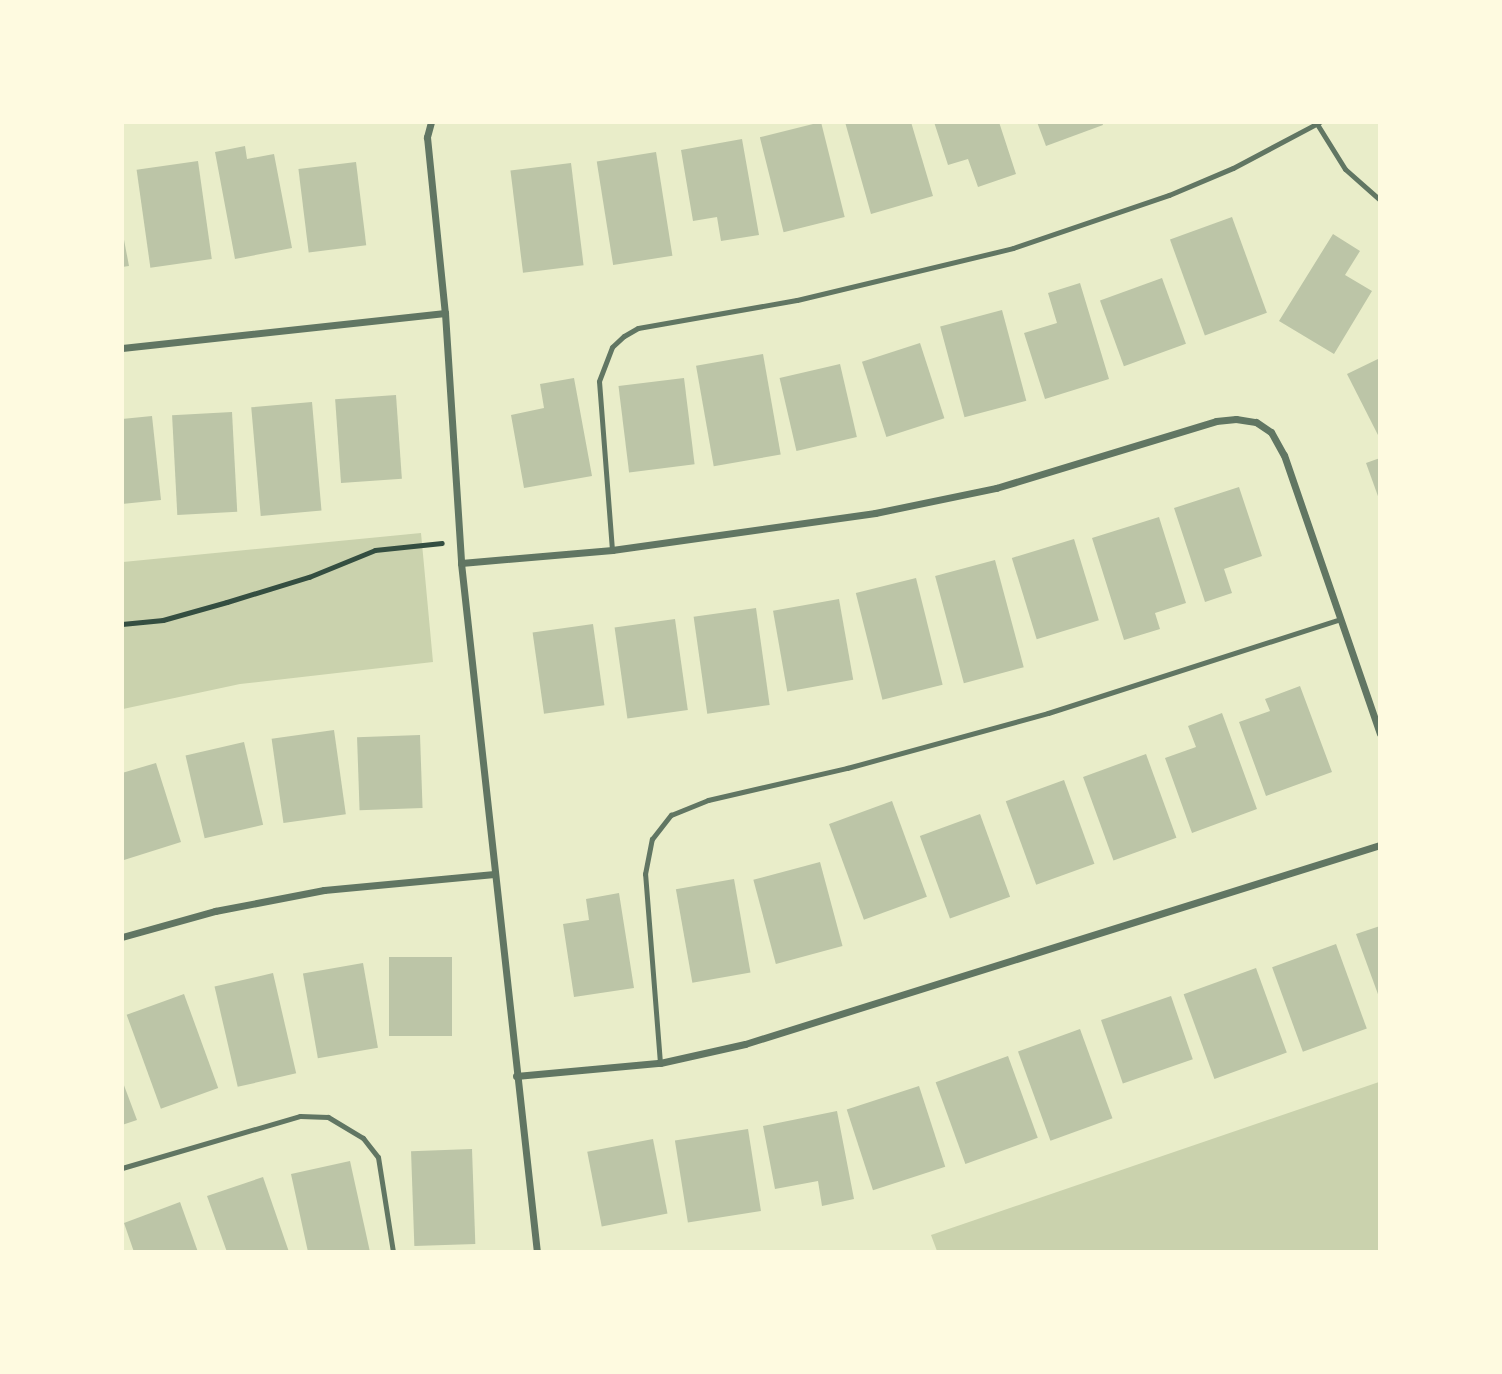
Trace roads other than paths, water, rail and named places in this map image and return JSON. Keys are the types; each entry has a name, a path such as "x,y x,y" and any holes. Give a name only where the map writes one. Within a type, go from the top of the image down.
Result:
{"street":[{"path":"431,122 427,137 445,313 461,563 537,1251"},
{"path":"122,348 445,313"},
{"path":"461,563 612,550 875,513 996,488 1216,421 1236,419 1256,422 1279,443 1380,734"},
{"path":"516,1076 660,1063 746,1044 1380,845"},
{"path":"122,937 215,911 324,890 494,874"}],"lane":[{"path":"612,550 599,381 612,347 638,328 797,300 1013,248 1170,195 1318,123 1345,169 1380,200"},
{"path":"660,1063 645,874 652,839 671,815 708,800 846,768 1048,713 1340,619"},
{"path":"122,1168 300,1116 328,1117 363,1138 378,1157 393,1251"}]}
